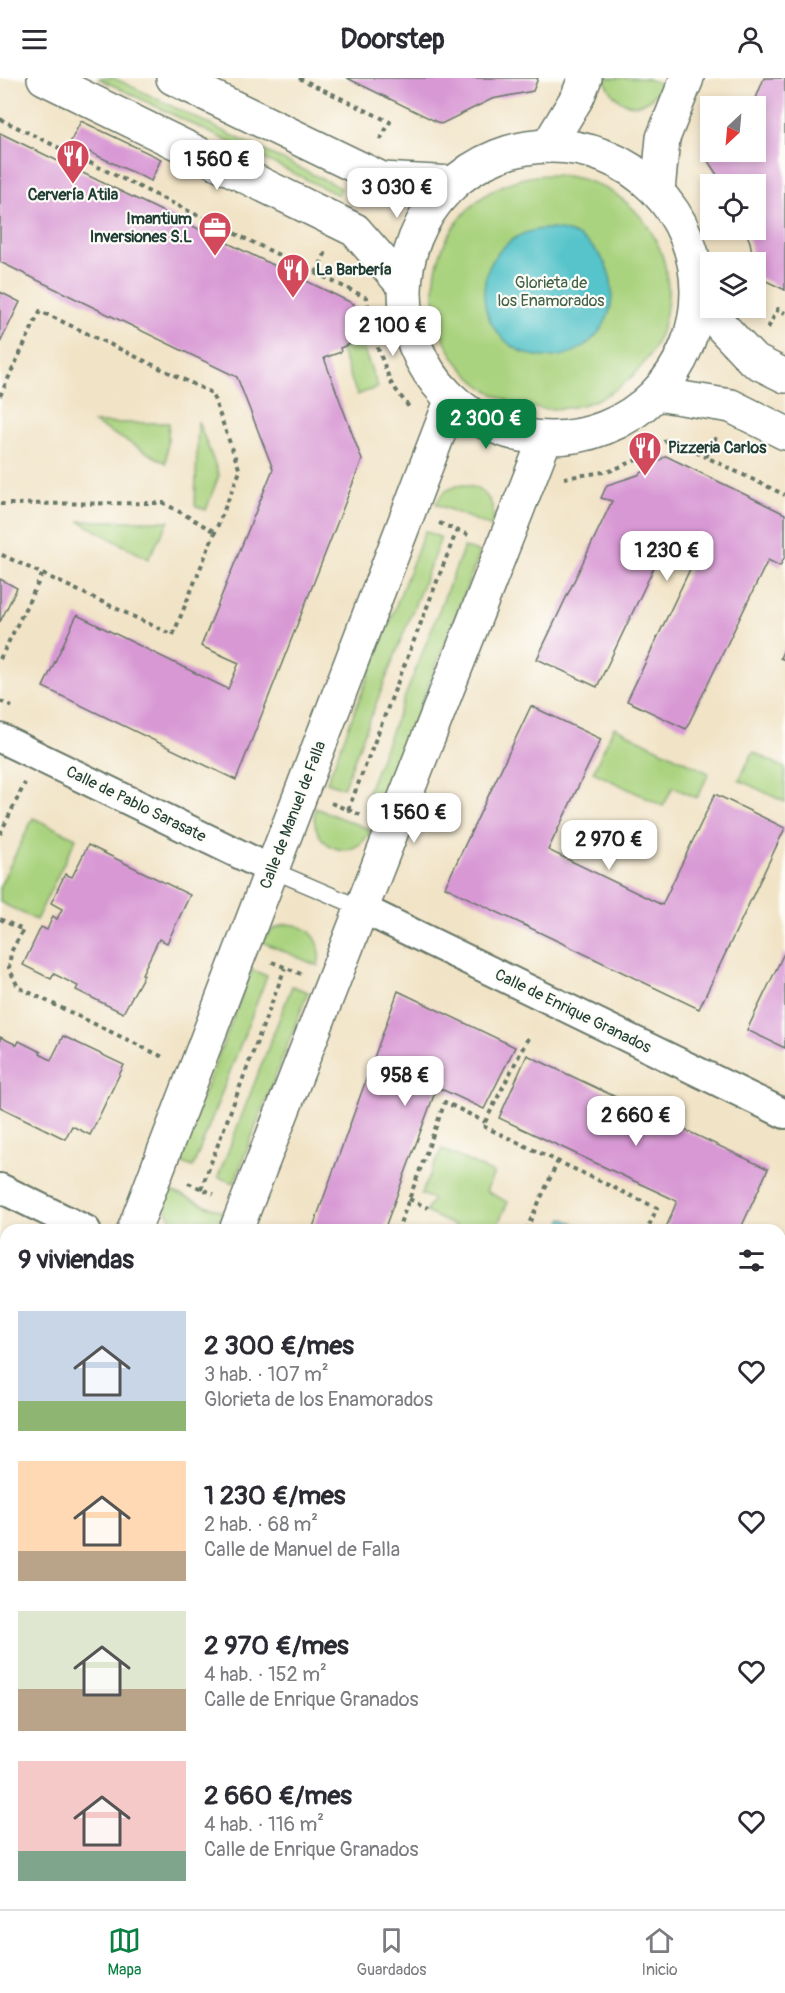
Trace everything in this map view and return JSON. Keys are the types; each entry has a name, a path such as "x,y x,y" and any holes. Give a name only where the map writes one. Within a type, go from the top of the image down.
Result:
{"street":[{"path":"44,78 355,230 404,286"},
{"path":"173,78 382,179 453,183"},
{"path":"548,146 578,96 585,78"},
{"path":"658,191 663,138 687,78"},
{"path":"548,146 586,150 625,166 658,191 681,225 694,260 698,301 693,332 676,368 657,394 629,416 595,432 545,439 520,435 482,421 451,400 424,365 408,324 404,286 411,246 430,208 453,183 481,163 513,150 548,146"},
{"path":"698,301 753,360 785,376"},
{"path":"657,394 731,406 785,433"},
{"name":"Calle de Manuel de Falla","path":"136,1224 451,400"},
{"path":"241,1219 545,439"},
{"name":"Calle de Pablo Sarasate","path":"0,738 272,870"},
{"name":"Calle de Enrique Granados","path":"361,908 785,1114"},
{"path":"0,1188 74,1224"}],"lane":[{"path":"272,870 361,908"}],"path":[{"path":"0,119 368,298 374,338 391,382 417,420"},
{"path":"0,396 40,311 212,393 240,471 173,635 0,554"},
{"path":"563,479 610,471 639,459 668,439 706,457"},
{"path":"0,504 164,503 215,532"},
{"path":"348,810 457,530"},
{"path":"0,659 42,575"},
{"path":"0,834 25,783"},
{"path":"302,791 393,827"},
{"path":"0,919 22,930 11,952 9,968 18,987 168,1060"},
{"path":"241,950 331,986"},
{"path":"201,1189 285,968"},
{"path":"528,1038 483,1126 657,1208 650,1224"},
{"path":"400,1224 445,1102 485,1122"},
{"path":"529,1224 558,1161"},
{"path":"157,1171 201,1189 241,1219"},
{"path":"409,1199 428,1208"}],"green space":[{"path":"98,78 114,78 341,188 338,195"},
{"path":"604,78 645,78 662,84 647,101 631,105 616,97"},
{"name":"Glorieta de los Enamorados","path":"540,175 562,175 596,184 616,195 634,209 648,227 659,247 666,269 668,292 666,315 659,337 648,357 634,375 606,395 585,404 562,409 540,409 517,404 496,395 477,383 460,366 439,326 434,303 434,281 439,258 448,237 460,218 477,201 517,180"},
{"path":"360,340 378,387 357,395 340,348"},
{"path":"198,421 219,475 206,510 195,506"},
{"path":"94,423 169,423 166,463"},
{"path":"460,485 483,492 488,497 493,510 492,527 436,504 445,492"},
{"path":"79,521 169,521 148,559"},
{"path":"425,531 441,538 343,788 327,782"},
{"path":"464,547 480,553 382,804 365,798"},
{"path":"614,727 709,773 697,798 673,787 663,806 593,772"},
{"path":"753,752 785,768 785,802 739,780"},
{"path":"315,808 371,830 354,848 344,850 334,848 318,833"},
{"path":"33,818 76,838 36,920 0,902 0,886"},
{"path":"287,924 303,928 314,936 319,949 318,966 262,942 272,930"},
{"path":"252,970 267,976 193,1167 177,1161"},
{"path":"292,986 308,992 234,1183 218,1177"},
{"path":"442,1149 494,1173 486,1191 508,1202 498,1224 451,1224 426,1212 433,1199 421,1194"},
{"path":"166,1189 223,1212 213,1224 176,1224 169,1215 165,1203"}],"water":[{"path":"548,229 572,234 593,248 607,269 612,293 607,317 593,338 572,352 548,357 524,352 503,338 489,317 484,293 489,269 503,248 524,234"},
{"path":"563,1218 575,1224 560,1224"}],"building":[{"path":"347,78 538,78 533,91 492,99 441,124"},
{"path":"764,78 785,78 785,290 766,281 766,252 752,252 749,240 766,240 766,174 716,174 709,162 766,162 766,96 757,96"},
{"path":"81,121 161,159 151,181 70,143"},
{"path":"0,133 354,304 360,340 340,348 341,352 324,358 362,460 236,780 43,687 77,615 228,689 239,663 201,646 273,469 237,377 0,262"},
{"path":"0,292 20,302 0,343"},
{"path":"666,456 785,514 785,556 780,566 768,560 686,729 627,701 691,567 661,553 597,687 537,659 612,501 601,498 607,485 638,475"},
{"path":"0,579 17,588 0,622"},
{"path":"785,647 785,660 780,658"},
{"path":"531,706 601,739 548,850 662,905 715,794 785,828 699,1009 445,887"},
{"path":"88,845 190,895 167,943 159,939 142,974 144,975 123,1013 76,990 78,986 54,974 51,979 23,965 41,927 47,930 53,916 57,919 62,909 51,903 65,874 72,877"},
{"path":"785,951 785,1048 747,1030"},
{"path":"398,991 515,1047 484,1109 437,1087 386,1224 314,1224"},
{"path":"63,1036 124,1065 90,1135 72,1126 65,1139 0,1107 0,1037 17,1045 19,1041 51,1060"},
{"path":"527,1055 768,1169 743,1224 667,1224 677,1201 499,1118"}],"place":[{"name":"Cervería Atila","path":"73,185"},
{"name":"Imantium Inversiones S.L","path":"215,257"},
{"name":"La Barbería","path":"293,299"},
{"name":"Pizzeria Carlos","path":"645,477"}]}
